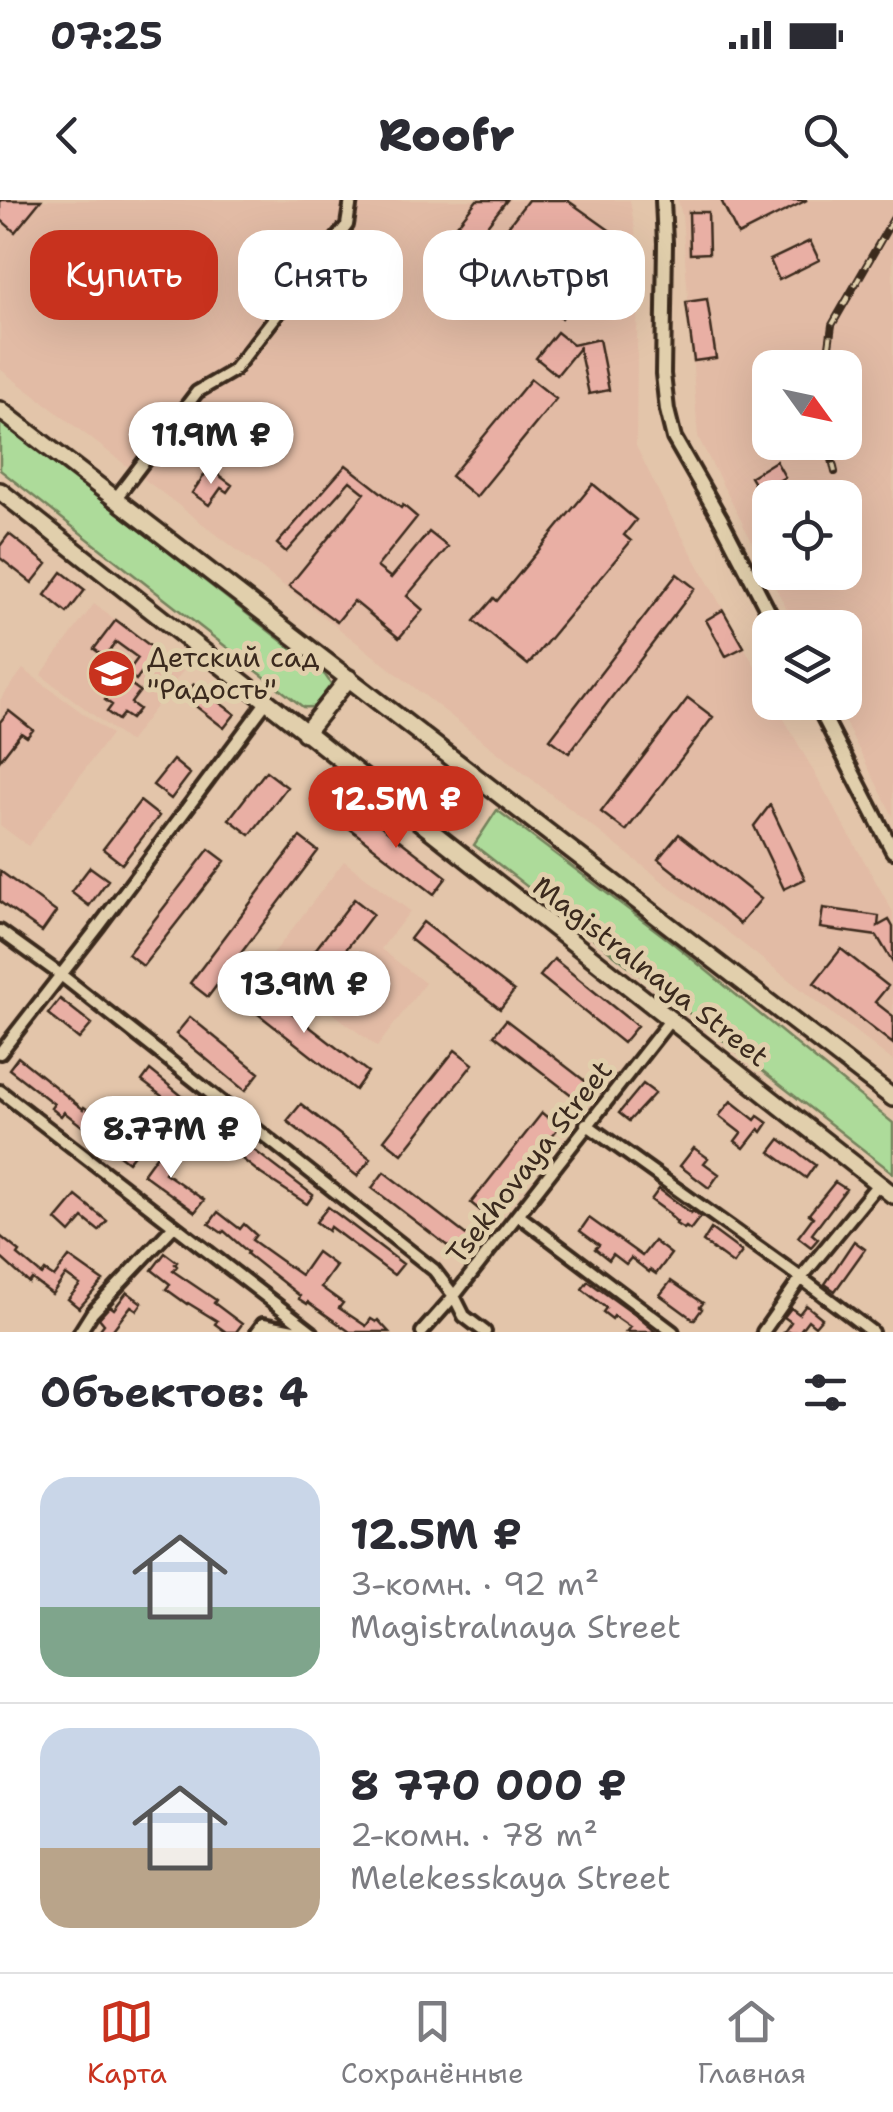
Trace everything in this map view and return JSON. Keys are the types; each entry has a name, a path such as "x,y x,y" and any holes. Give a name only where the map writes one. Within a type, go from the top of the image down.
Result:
{"main road":[{"path":"0,410 893,1098"},
{"name":"Magistralnaya Street","path":"0,491 889,1190"},
{"path":"305,733 349,678"}],"street":[{"path":"116,498 197,392 233,371 346,225 351,200"},
{"path":"664,200 663,374 674,438 767,610"},
{"path":"0,1052 267,701"},
{"path":"825,720 893,851"},
{"path":"0,930 434,1270 464,1316 485,1332"},
{"name":"Tsekhovaya Street","path":"422,1332 671,1019"},
{"path":"0,1090 312,1332"},
{"path":"586,1124 872,1332"},
{"path":"763,1332 801,1278 889,1190"},
{"path":"518,1215 673,1332"},
{"path":"80,1332 92,1313 174,1226"},
{"path":"256,1332 263,1324 302,1332"}],"shaded area":[{"path":"0,200 630,200 635,230 423,230 423,320 637,320 636,446 752,661 752,720 785,720 893,912 893,1061 292,592 0,369"},
{"path":"678,200 893,200 893,816 844,720 862,720 862,610 787,610 777,590 862,590 862,480 752,480 752,542 698,437"},
{"name":"Детский сад \"Радость\"","path":"94,604 183,671 129,742 41,675"},
{"path":"23,669 111,734 28,846 0,825 0,700"},
{"path":"344,861 410,911 381,949 425,983 377,1047 267,962"}],"green space":[{"path":"0,420 325,675 332,685 326,700 314,707 303,707 0,470"},
{"path":"497,810 674,944 893,1123 893,1173 474,845"}],"building":[{"path":"0,200 41,200 15,232 0,219"},
{"path":"477,200 507,200 484,230 453,230"},
{"path":"528,200 567,200 609,230 505,230"},
{"path":"721,200 807,200 738,235"},
{"path":"689,212 708,212 709,253 690,254"},
{"path":"810,241 819,260 779,280 770,260"},
{"path":"707,299 716,358 694,361 686,302"},
{"path":"557,332 573,345 599,339 609,390 589,394 579,348 557,375 536,358"},
{"path":"531,379 556,399 476,497 451,476"},
{"path":"776,461 785,477 752,480 750,477"},
{"path":"346,465 417,517 377,567 391,578 429,532 448,547 407,596 423,610 399,638 354,601 337,622 289,586 365,493 350,481 286,552 277,544"},
{"path":"209,468 232,485 227,492 221,488 209,505 192,493"},
{"path":"593,484 636,520 624,535 631,541 528,665 474,621 494,598 497,601"},
{"path":"9,534 47,564 32,583 0,558 0,546"},
{"path":"62,572 85,590 67,613 45,595"},
{"path":"677,574 695,588 569,753 550,739"},
{"path":"723,610 744,647 726,656 706,620"},
{"path":"116,620 157,651 136,680 127,673 138,658 116,642 105,657 94,649"},
{"path":"129,683 140,691 131,703 139,709 131,719 123,714 118,720 107,712 112,705 105,700 113,689 120,695"},
{"path":"194,684 235,714 224,728 184,697"},
{"path":"688,698 713,717 626,831 601,812"},
{"path":"9,711 33,730 27,737 21,733 0,760 0,722"},
{"path":"173,760 190,774 171,799 153,785"},
{"path":"266,771 287,787 250,835 229,819"},
{"path":"140,801 159,816 122,864 103,849"},
{"path":"770,805 805,879 784,889 754,826"},
{"path":"358,808 447,877 434,894 345,825"},
{"path":"679,834 761,899 740,924 658,859"},
{"path":"300,837 318,851 208,997 190,983"},
{"path":"209,849 225,861 143,966 128,954"},
{"path":"90,867 108,880 89,906 71,892"},
{"path":"0,871 56,912 42,932 0,902"},
{"path":"354,899 373,914 328,973 309,958"},
{"path":"823,908 879,916 878,926 889,920 893,927 893,963 877,936 820,928"},
{"path":"423,922 514,991 500,1009 410,939"},
{"path":"841,949 888,986 875,1002 893,1016 893,1044 814,983"},
{"path":"554,959 637,1026 623,1043 540,976"},
{"path":"252,982 368,1072 355,1090 239,999"},
{"path":"60,999 92,1024 79,1039 48,1014"},
{"path":"190,1017 259,1073 245,1091 176,1034"},
{"path":"506,1020 594,1088 582,1103 494,1035"},
{"path":"455,1050 473,1064 402,1154 384,1140"},
{"path":"18,1057 83,1109 141,1146 128,1162 64,1112 61,1116 51,1108 54,1104 9,1069"},
{"path":"150,1070 182,1096 175,1106 142,1081"},
{"path":"643,1084 655,1093 629,1121 619,1113"},
{"path":"731,1101 755,1120 758,1116 768,1123 744,1148 735,1141 741,1133 719,1116"},
{"path":"301,1104 371,1159 357,1176 287,1121"},
{"path":"196,1106 313,1195 307,1204 261,1174 188,1116"},
{"path":"542,1113 559,1127 488,1217 471,1203"},
{"path":"780,1139 815,1165 806,1178 770,1152"},
{"path":"162,1148 175,1157 165,1173 204,1200 195,1212 143,1174"},
{"path":"694,1148 708,1158 704,1163 719,1174 709,1188 680,1166"},
{"path":"384,1172 474,1241 462,1257 372,1188"},
{"path":"835,1182 846,1189 812,1234 818,1239 811,1247 798,1237 813,1217 809,1214"},
{"path":"659,1189 700,1217 690,1230 676,1224 670,1214 651,1200"},
{"path":"76,1196 107,1221 99,1231 83,1218 70,1233 56,1220"},
{"path":"328,1207 403,1264 394,1275 330,1227 328,1231 316,1222"},
{"path":"218,1212 240,1229 244,1224 256,1235 252,1240 301,1275 317,1252 336,1266 321,1287 343,1303 339,1308 366,1326 371,1319 378,1320 389,1332 350,1332 299,1299 224,1231 209,1224"},
{"path":"589,1218 642,1256 654,1241 671,1254 656,1274 631,1258 626,1264 613,1254 609,1260 595,1249 599,1245 580,1231"},
{"path":"711,1229 742,1252 733,1264 703,1242"},
{"path":"0,1236 42,1275 45,1271 54,1277 69,1257 103,1281 79,1308 68,1299 80,1285 66,1275 52,1294 32,1279 29,1283 0,1257"},
{"path":"854,1241 865,1249 835,1291 825,1284"},
{"path":"165,1253 177,1262 173,1271 216,1300 214,1303 242,1324 236,1332 226,1332 215,1324 217,1321 166,1289 170,1284 152,1270"},
{"path":"588,1281 656,1332 626,1332 630,1327 603,1312 606,1308 582,1289"},
{"path":"671,1281 703,1303 694,1320 660,1295"},
{"path":"127,1292 142,1303 137,1310 131,1306 111,1332 98,1332 104,1324 99,1318 110,1306 114,1309"},
{"path":"806,1305 822,1318 815,1326 808,1320 799,1332 784,1332 791,1322 784,1317 791,1308 799,1314"}],"railway":[{"path":"829,350 832,325 893,219"},
{"path":"832,460 835,472"}],"place":[{"name":"Детский сад \"Радость\"","path":"112,673"}]}
